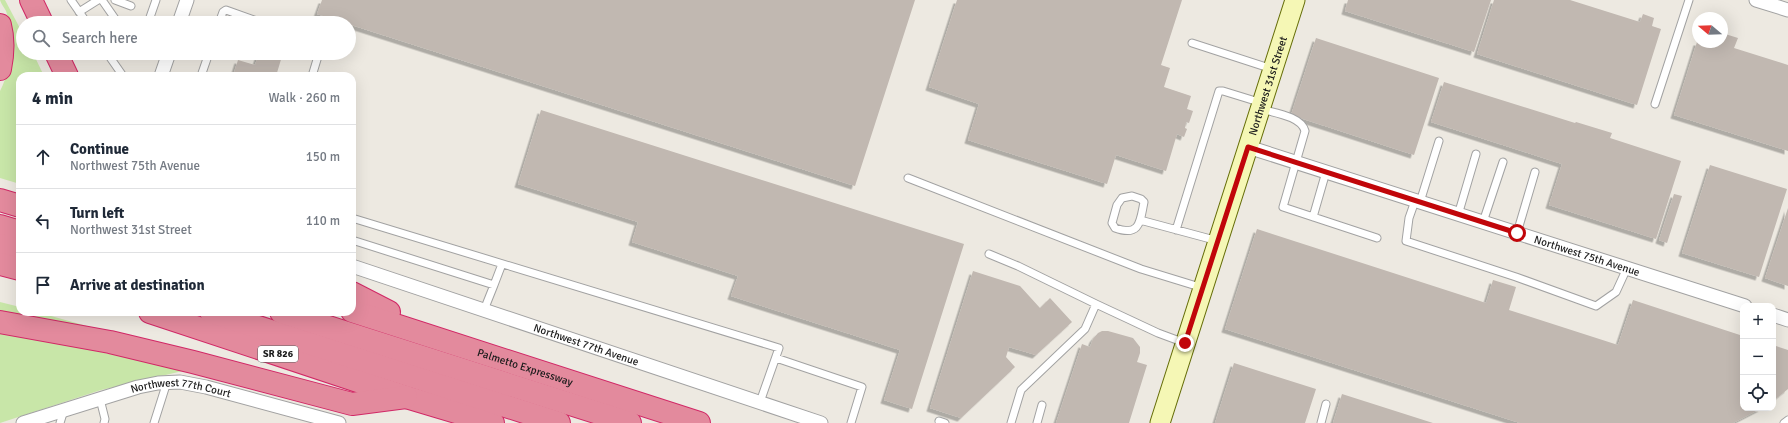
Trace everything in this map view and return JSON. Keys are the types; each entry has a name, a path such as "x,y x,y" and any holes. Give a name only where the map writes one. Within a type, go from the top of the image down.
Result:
{"highway":[{"path":"31,0 39,16"},
{"path":"0,25 3,36 3,55 0,69"},
{"path":"59,60 65,72"},
{"path":"0,200 16,205"},
{"path":"0,226 16,231"},
{"path":"0,245 16,250"},
{"path":"0,264 16,268"},
{"path":"0,274 16,274"},
{"path":"356,295 428,334"},
{"name":"Palmetto Expressway","path":"356,312 428,334 699,423"},
{"name":"SR 826","path":"162,316 406,397 493,423"},
{"path":"224,316 559,423"},
{"path":"293,316 630,423"},
{"path":"0,322 110,342 194,362 352,404 406,397"}],"street":[{"path":"181,16 187,0"},
{"name":"Northwest 31st Street","path":"1160,423 1295,0"},
{"path":"1756,0 1788,10"},
{"path":"162,72 167,60"},
{"name":"Northwest 75th Avenue","path":"1248,147 1740,305"},
{"name":"Northwest 77th Avenue","path":"356,267 822,423"},
{"path":"1776,316 1788,320"},
{"name":"Northwest 77th Court","path":"23,423 138,387 167,382 180,382 201,386 339,423"}],"lane":[{"path":"71,0 82,16"},
{"path":"79,12 98,0"},
{"path":"102,0 113,16"},
{"path":"115,0 131,6"},
{"path":"150,16 156,0"},
{"path":"1655,104 1689,0"},
{"path":"222,16 223,12 226,10 243,16"},
{"path":"1192,43 1272,69"},
{"path":"112,60 120,72"},
{"path":"202,72 207,60"},
{"path":"313,72 317,60"},
{"path":"1176,230 1219,92 1223,91 1295,120 1304,127 1304,137 1295,162 1283,207 1377,238"},
{"path":"1439,141 1418,201 1409,218 1406,241 1516,277 1596,306 1616,292 1627,268"},
{"path":"1458,215 1476,154"},
{"path":"1483,222 1503,162"},
{"path":"1313,217 1326,172"},
{"path":"1517,233 1535,172"},
{"path":"908,178 1141,269 1203,288"},
{"path":"1132,196 1141,199 1144,202 1140,220 1133,230 1127,232 1115,228 1112,223 1117,205 1122,198 1132,196"},
{"path":"356,219 779,348 760,402"},
{"path":"1140,220 1218,241"},
{"path":"356,241 494,285"},
{"path":"988,254 1018,266 1158,333 1185,343"},
{"path":"484,310 502,264"},
{"path":"1011,423 1022,390 1086,329 1096,304"},
{"path":"776,358 862,387 851,423"},
{"path":"154,423 167,382"},
{"path":"100,399 105,419 104,423"},
{"path":"1321,423 1326,404"},
{"path":"1037,423 1042,405"},
{"path":"60,423 64,410"},
{"path":"1784,423 1788,420"}],"green space":[{"path":"0,0 5,0 16,21 16,60 36,60 42,72 16,72 16,183 0,178 0,91 10,62 11,51 11,30 9,20"},
{"path":"0,302 16,306 16,316 0,313"},
{"path":"18,316 51,316 101,330"},
{"path":"0,331 187,370 101,390 0,423"}],"building":[{"path":"322,0 915,0 855,186 356,26 356,16 323,16 317,14"},
{"path":"957,0 1182,0 1161,65 1170,68 1164,87 1191,96 1187,109 1193,111 1189,123 1186,122 1185,128 1187,129 1184,137 1177,134 1166,171 1116,155 1107,184 968,140 979,104 929,87"},
{"path":"1348,0 1491,0 1474,52 1345,11"},
{"path":"1494,0 1570,0 1640,22 1643,14 1654,18 1652,26 1661,29 1637,105 1477,54"},
{"path":"1728,35 1738,38 1734,48 1788,65 1788,151 1674,115 1695,48 1728,48"},
{"path":"1316,38 1439,78 1414,155 1291,115"},
{"path":"238,60 255,65 257,60 281,60 277,72 234,72"},
{"path":"1444,82 1612,133 1610,138 1681,161 1656,239 1549,205 1562,164 1431,122"},
{"path":"541,110 964,244 912,409 884,400 900,350 731,296 738,276 632,242 638,222 518,184"},
{"path":"1710,165 1787,189 1759,277 1682,253"},
{"path":"1674,194 1682,196 1667,243 1659,240"},
{"path":"1788,208 1788,286 1765,278"},
{"path":"1257,229 1486,303 1493,280 1516,287 1509,310 1618,345 1633,300 1740,335 1740,411 1756,411 1733,423 1520,423 1225,329"},
{"path":"973,271 1020,286 1040,308 1050,298 1072,322 1036,355 1009,347 1006,357 1015,367 961,418 930,408"},
{"path":"1102,331 1108,331 1133,338 1140,347 1137,362 1147,365 1129,423 1056,423 1082,344 1090,347 1093,339"},
{"path":"1776,346 1788,350 1788,389 1776,399"},
{"path":"1234,363 1316,389 1305,423 1215,423"},
{"path":"1342,394 1433,423 1333,423"}],"route":[{"path":"1185,343 1248,147 1517,233"}]}
